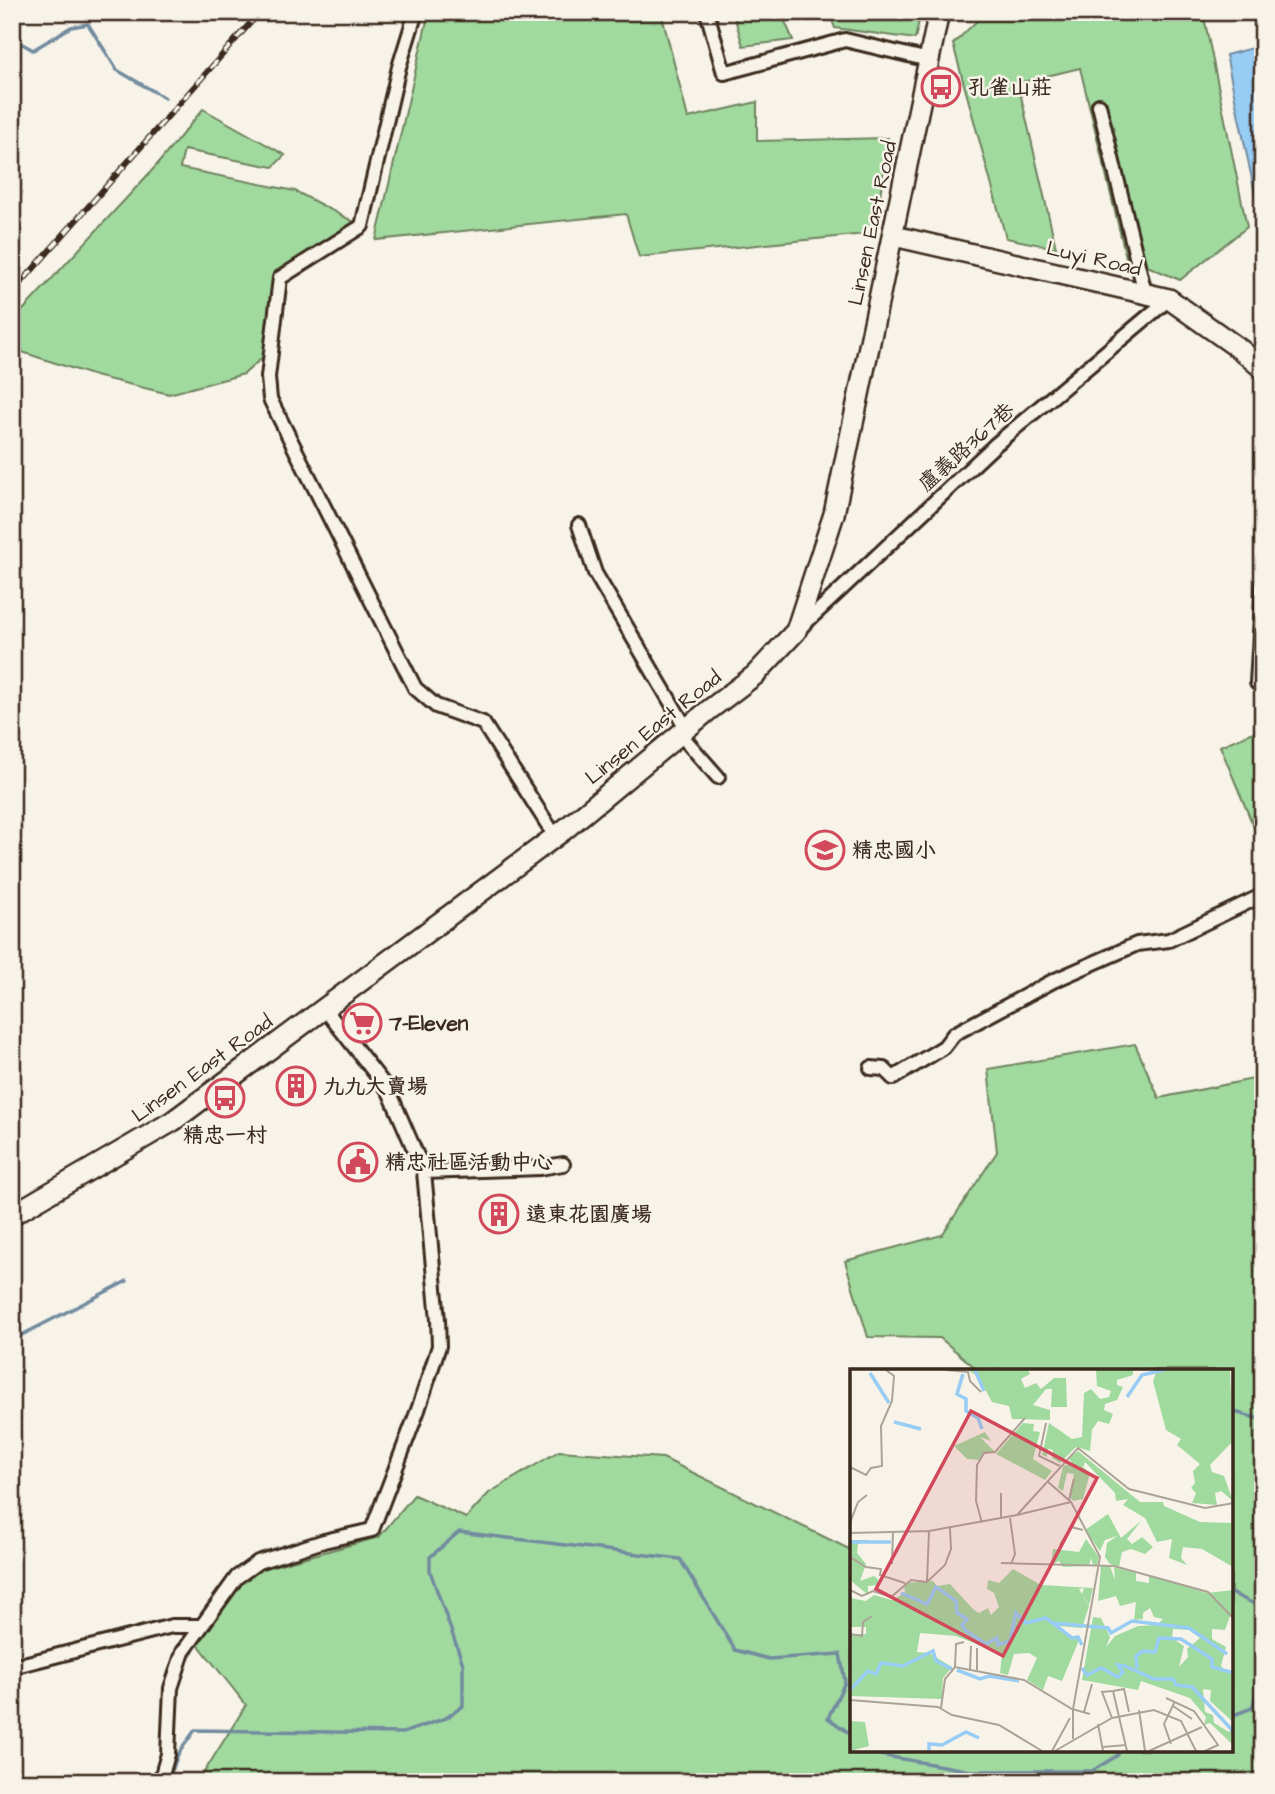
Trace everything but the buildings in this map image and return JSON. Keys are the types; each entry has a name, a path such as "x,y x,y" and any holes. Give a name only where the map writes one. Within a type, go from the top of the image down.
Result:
{"main road":[{"name":"Linsen East Road","path":"12,1215 173,1121 555,836 755,675 796,631 834,514 939,12"},
{"name":"Luyi Road","path":"894,236 1168,299 1241,350 1263,369"}],"street":[{"path":"416,12 398,67 362,226 280,278 268,377 270,400 415,688 436,706 482,723 555,836"},
{"path":"706,12 724,73 845,40 929,60"},
{"path":"1099,104 1145,293"},
{"name":"盧義路367巷","path":"796,631 995,445 1168,299"},
{"path":"579,525 595,573 683,731 719,777"},
{"path":"1257,682 1263,584"},
{"path":"871,1068 884,1069 893,1078 944,1047 954,1034 1053,981 1137,944 1169,940 1263,895"},
{"path":"160,1782 168,1754 171,1688 183,1652 237,1577 258,1562 324,1541 372,1530 418,1410 439,1346 424,1171 389,1091 324,1008"},
{"path":"424,1171 540,1168 563,1164"},
{"path":"12,1667 172,1626 200,1626"}],"green space":[{"path":"429,12 661,12 688,118 757,102 757,141 888,138 875,233 639,257 626,214 376,240"},
{"path":"733,12 781,12 793,40 743,46"},
{"path":"829,12 921,12 915,39 835,28"},
{"path":"986,12 1203,12 1247,227 1180,280 1126,257 1080,68 1018,83 1056,248 1006,238 953,44"},
{"path":"203,109 285,155 273,167 184,150 180,168 295,191 362,226 280,278 272,349 244,374 169,394 95,376 13,349 12,322 156,166"},
{"path":"1263,728 1263,849 1220,746"},
{"path":"1135,1044 1159,1098 1263,1077 1263,1781 198,1782 246,1705 193,1638 244,1574 379,1537 414,1495 466,1518 489,1493 559,1451 663,1458 850,1550 850,1752 1233,1752 1233,1369 977,1369 940,1338 868,1337 845,1261 942,1235 997,1152 988,1069"}],"water":[{"path":"1263,45 1263,189 1255,194 1226,55"}],"waterway":[{"path":"12,38 33,50 71,27 88,24 117,70 165,98"},
{"path":"12,1340 127,1281"},
{"path":"1233,1412 1263,1420"},
{"path":"168,1782 178,1754 195,1730 403,1733 446,1718 463,1706 463,1664 430,1571 430,1557 459,1532 680,1559 735,1650 769,1659 840,1654 845,1682 828,1718 850,1734"},
{"path":"1233,1594 1263,1608"},
{"path":"1233,1715 1252,1708 1263,1671"},
{"path":"876,1752 880,1755 971,1771 1092,1771 1119,1752"}],"railway":[{"path":"12,293 260,12"}],"place":[{"name":"孔雀山莊","path":"941,87"},
{"name":"精忠國小","path":"825,850"},
{"name":"7-Eleven","path":"362,1023"},
{"name":"九九大賣場","path":"296,1086"},
{"name":"精忠一村","path":"225,1098"},
{"name":"精忠社區活動中心","path":"358,1162"},
{"name":"遠東花園廣場","path":"499,1214"}]}
